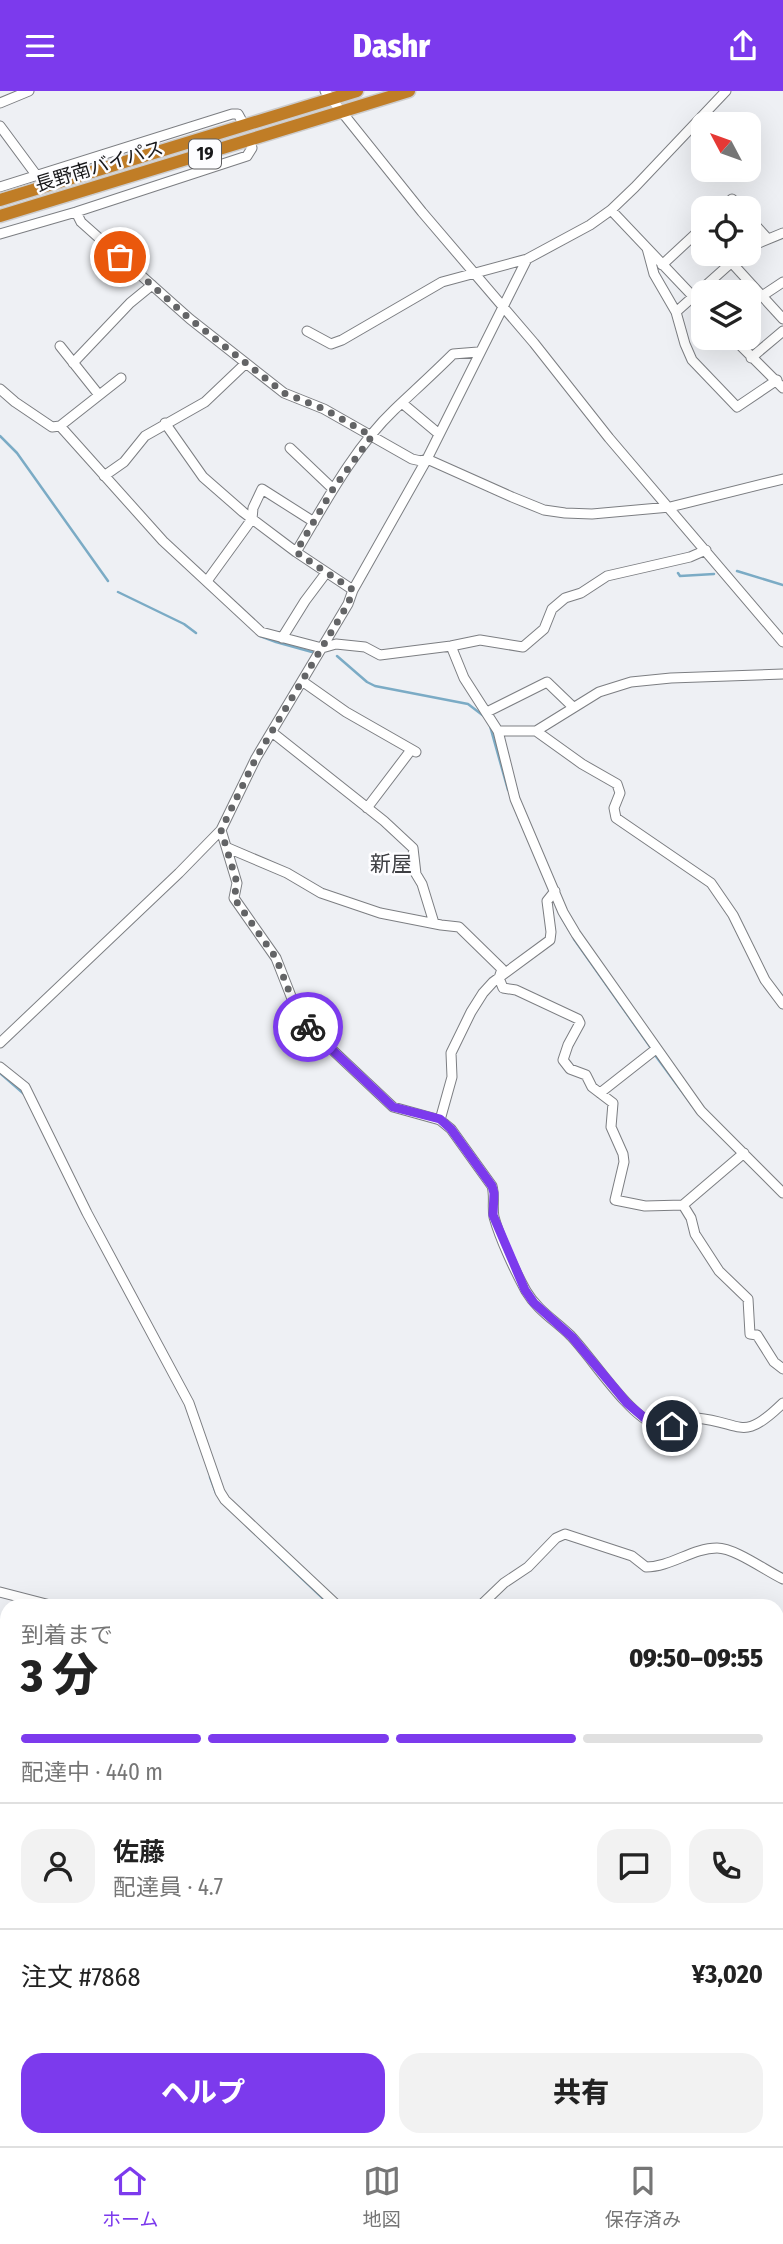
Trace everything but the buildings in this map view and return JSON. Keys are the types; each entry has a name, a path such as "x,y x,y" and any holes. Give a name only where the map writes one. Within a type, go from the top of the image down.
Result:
{"highway":[{"name":"長野南バイパス","path":"0,200 244,125 328,95 357,91"},
{"name":"長野南バイパス","path":"0,216 409,91"}],"street":[{"path":"0,103 29,91"},
{"path":"307,331 331,344 342,340 442,282 527,258 590,225 611,210 677,145 726,91"},
{"path":"328,95 609,438 783,642"},
{"path":"0,187 232,114 238,114 244,125"},
{"path":"0,125 37,176"},
{"path":"0,234 247,156 252,148 250,141"},
{"path":"611,210 691,295"},
{"path":"76,212 81,222 152,285 284,393 324,409 412,459 427,459 544,510 592,514 670,507 783,479"},
{"path":"761,231 767,238"},
{"path":"761,241 783,233"},
{"path":"662,265 691,238"},
{"path":"647,248 654,274 676,312 692,361 737,407 780,384 744,350"},
{"path":"0,1043 221,830 256,758 348,604 353,590 427,459 527,258"},
{"path":"711,280 727,266"},
{"path":"736,266 783,319"},
{"path":"762,296 783,282"},
{"path":"73,363 130,303 152,285"},
{"path":"676,312 691,297"},
{"path":"751,358 783,331"},
{"path":"60,346 99,395"},
{"path":"296,552 333,489 372,436 402,403 453,353 478,352"},
{"path":"104,476 124,463 145,436 205,402 246,363"},
{"path":"0,389 52,427 60,426 121,378"},
{"path":"402,403 439,434"},
{"path":"166,423 203,477 296,552 353,590"},
{"path":"60,426 163,541 261,632 322,648 336,644 365,647 380,655 480,640 523,647 544,629 552,609 565,598 581,593 607,576 690,557 706,550"},
{"path":"290,448 333,489"},
{"path":"207,581 253,519 253,508 262,489 314,522"},
{"path":"282,638 326,573"},
{"path":"451,646 464,678 498,731 515,799 563,912 576,934 701,1111 783,1193"},
{"path":"498,731 536,731 599,692 631,683 696,677 783,674"},
{"path":"302,681 346,712 414,751 367,808"},
{"path":"487,712 547,682 573,707"},
{"path":"536,731 582,764 617,784 620,793 614,808 616,818 711,883 733,915 765,980 783,1004"},
{"path":"273,733 413,848 416,874 422,884 434,923"},
{"path":"221,830 237,883 234,898 276,958 296,1009 307,1026 393,1107 440,1119 451,1129 492,1186 493,1215 525,1290 534,1303 572,1337 627,1403 649,1422 666,1426 697,1418 748,1427 758,1425 783,1403"},
{"path":"228,848 287,873 321,893 390,916 459,927 502,969 499,978 503,988 516,990 578,1019 580,1023 563,1060 570,1069 586,1075 592,1087 612,1103 611,1127 624,1161 615,1200 645,1206 683,1205 744,1153"},
{"path":"440,1119 452,1077 451,1053 458,1035 483,993 550,940 547,901 555,891"},
{"path":"600,1093 656,1049"},
{"path":"0,1067 25,1087 44,1122 87,1213 189,1403 220,1492 225,1500 330,1599"},
{"path":"683,1205 691,1218 695,1234 719,1271 748,1299 750,1334 757,1335 774,1362 783,1369"},
{"path":"487,1599 504,1583 528,1567 556,1538 565,1534 632,1556 646,1567 660,1566 719,1548 783,1579"},
{"path":"0,1592 27,1599"}],"waterway":[{"path":"0,436 17,453 108,581"},
{"path":"737,571 783,585"},
{"path":"678,573 680,576 714,574"},
{"path":"118,592 184,624 196,633"},
{"path":"260,636 312,652"},
{"path":"337,656 375,686 468,704 485,717"},
{"path":"490,726 508,790"},
{"path":"562,918 571,933"},
{"path":"574,939 651,1048"},
{"path":"655,1055 692,1105"},
{"path":"0,1073 24,1094"},
{"path":"210,1477 216,1493"},
{"path":"247,1526 324,1599"}],"way so far":[{"path":"120,257 190,319 284,393 324,409 372,436 333,489 296,552 353,590 348,604 256,758 221,830 237,883 234,898 276,958 296,1009 308,1027"}],"district":[{"name":"新屋","path":"391,864"}],"route":[{"path":"308,1027 393,1107 433,1116 451,1129 492,1186 493,1215 525,1290 534,1303 572,1337 627,1403 649,1422 659,1426 672,1426"}]}
